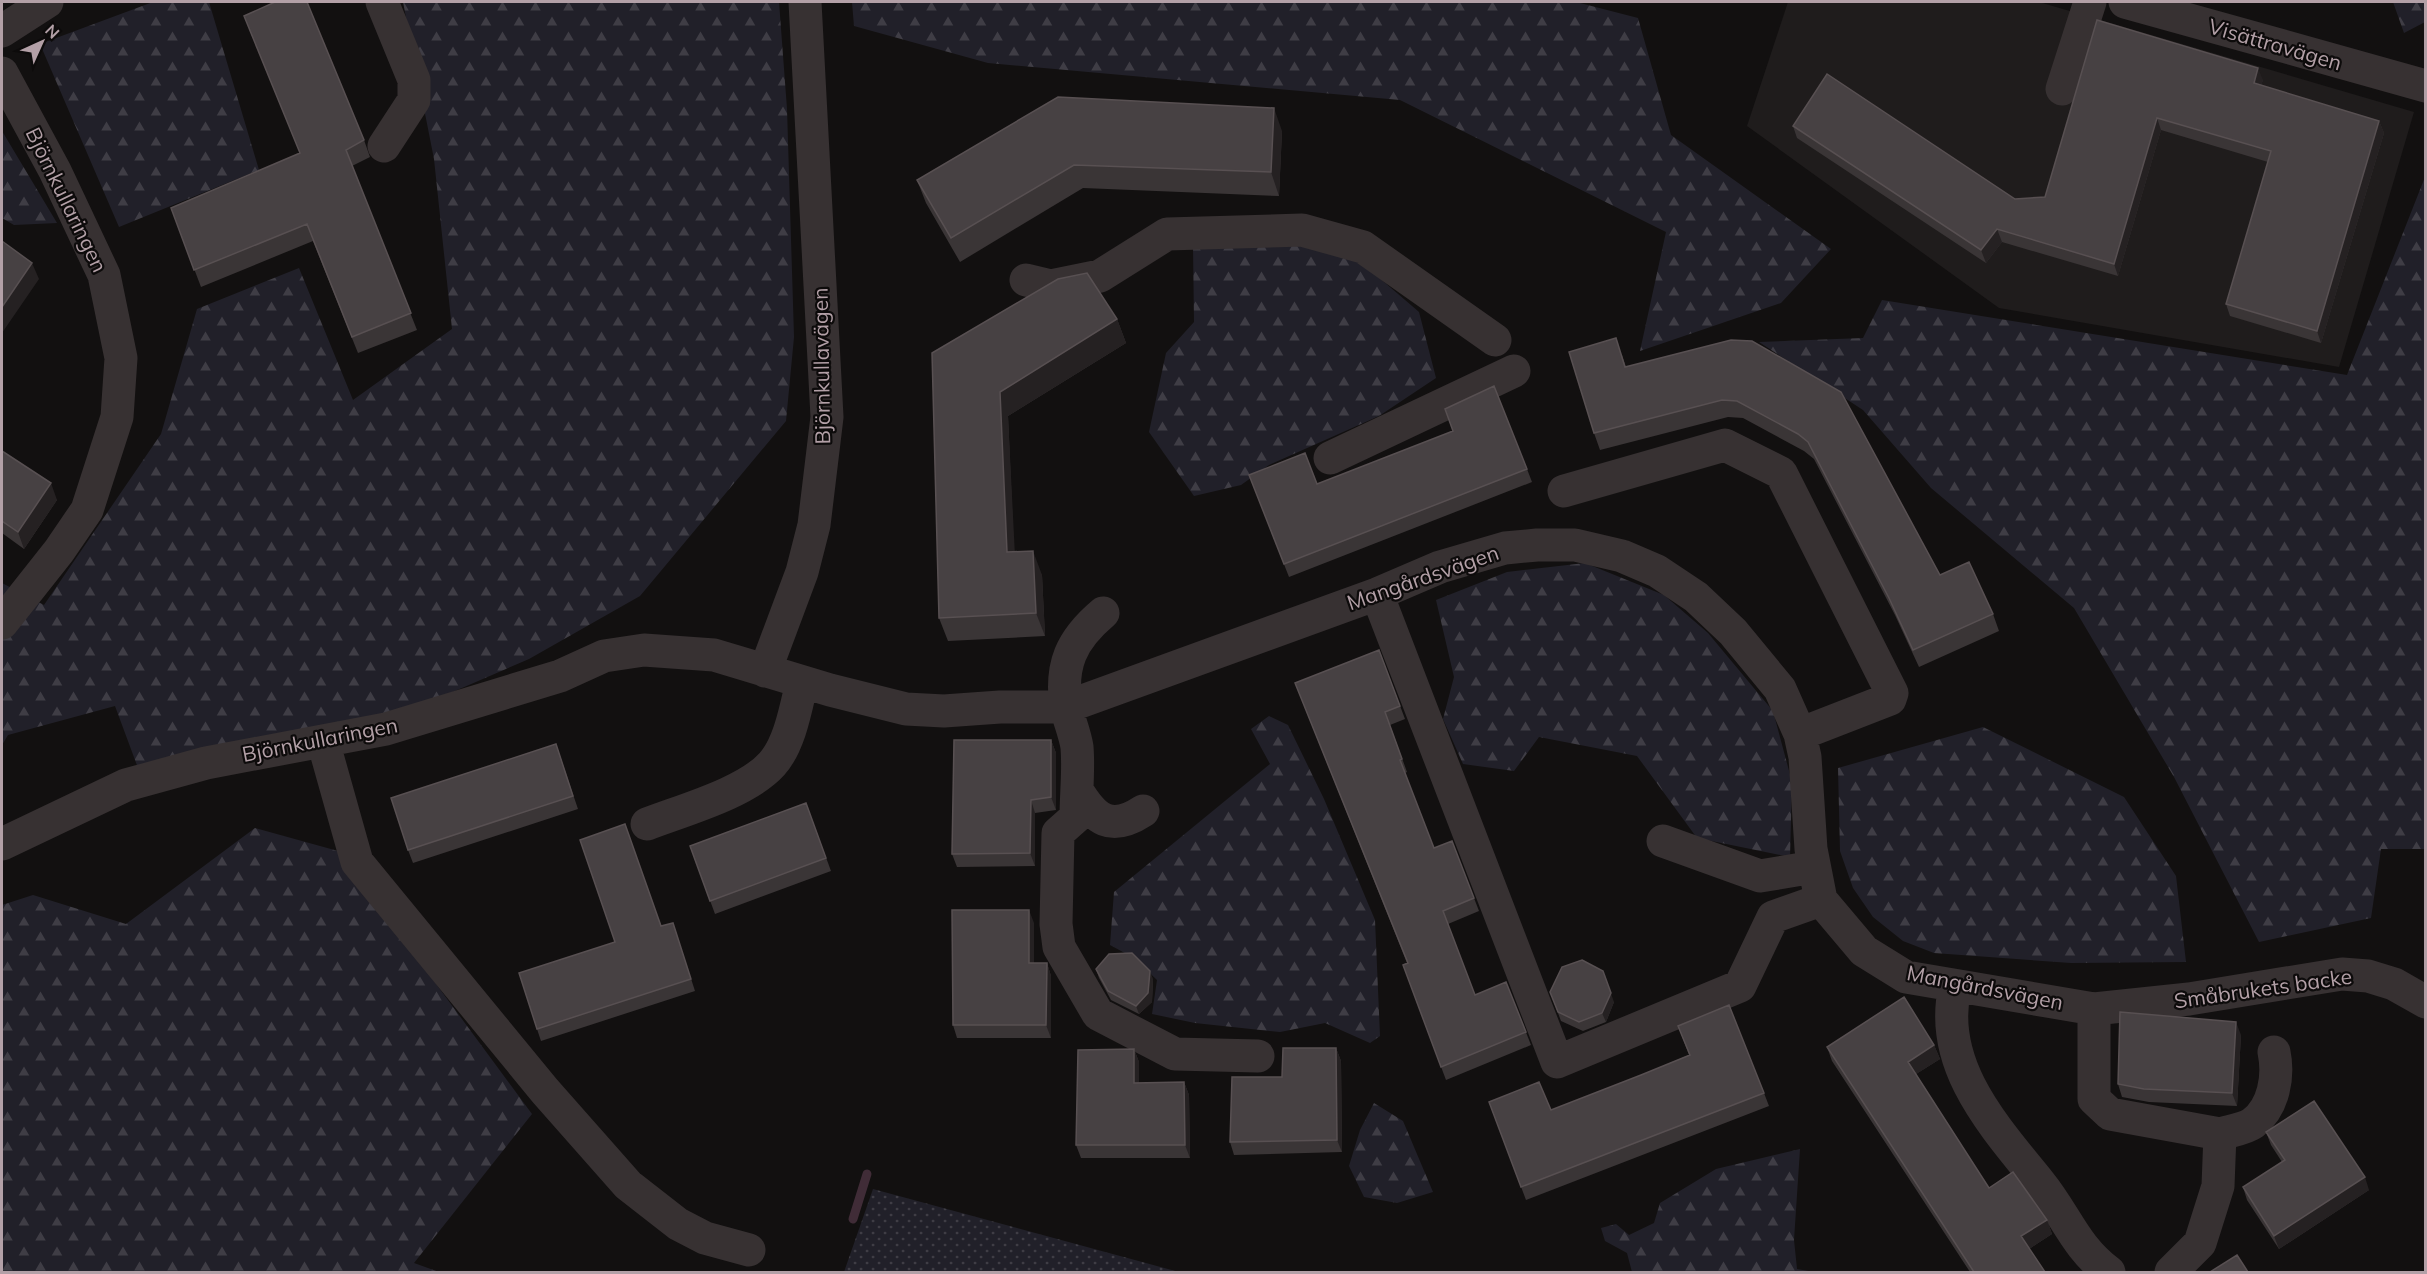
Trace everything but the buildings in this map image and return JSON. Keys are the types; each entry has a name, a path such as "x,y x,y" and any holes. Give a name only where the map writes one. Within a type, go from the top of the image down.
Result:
{"street":[{"path":"2,31 46,2"},
{"path":"382,2 414,80 414,100 384,146"},
{"name":"Björnkullavägen","path":"765,671 802,572 814,525 827,417 805,2"},
{"path":"2062,89 2090,2"},
{"name":"Visättravägen","path":"2125,2 2426,86"},
{"name":"Björnkullaringen","path":"2,73 55,171 104,275 121,358 117,417 87,510 59,551 2,623"},
{"path":"1026,280 1051,286 1100,276 1167,234 1302,230 1362,247 1495,340"},
{"path":"1330,458 1514,371"},
{"path":"1564,491 1725,445 1781,473 1892,693 1890,699 1800,734"},
{"name":"Mangårdsvägen","path":"765,671 906,709 944,711 999,707 1066,707 1377,594 1440,567 1505,548 1537,544 1575,545 1622,556 1657,571 1696,597 1733,632 1780,688 1800,734 1814,867 1821,900 1864,951 1906,977 2094,1009"},
{"path":"1377,594 1557,1062 1740,986 1773,917 1821,900"},
{"path":"1103,613 1088,626 1074,646 1064,671 1066,707 1077,746 1077,790 1076,817 1058,833 1056,924 1059,947 1098,1014 1175,1054 1258,1056"},
{"name":"Björnkullaringen","path":"2,844 126,785 206,763 386,729 560,676 604,656 644,650 714,655 765,671"},
{"path":"647,824 735,790 772,764 792,725 802,682"},
{"path":"323,741 357,862 545,1091 628,1185 678,1224 705,1238 749,1250"},
{"path":"1077,790 1099,818 1114,823 1131,819 1143,812"},
{"path":"1663,841 1760,876 1814,867"},
{"name":"Småbrukets backe","path":"2094,1009 2189,999 2342,974 2368,976 2394,984 2426,1002"},
{"path":"1955,987 1950,1009 1952,1044 1966,1080 2021,1162 2041,1183 2090,1258 2109,1272"},
{"path":"2094,1009 2094,1099 2110,1114 2220,1134 2252,1124 2269,1102 2278,1071 2274,1052"},
{"path":"2171,1272 2200,1243 2218,1186 2220,1134"}],"shaded area":[{"path":"1788,2 2039,2 2414,112 2339,367 1999,308 1747,126"}],"green space":[{"path":"153,2 209,2 259,170 119,227 40,44"},
{"path":"403,2 779,2 787,109 794,337 786,421 640,596 529,659 404,713 138,768 115,706 8,735 2,745 2,583 44,605 161,434 197,309 299,268 353,400 452,329 434,159"},
{"path":"852,2 1576,2 1638,18 1671,135 1831,249 1781,303 1640,351 1666,232 1400,100 988,63 854,26"},
{"path":"2393,2 2425,2 2425,22 2404,33"},
{"path":"2,131 57,223 14,225 2,218"},
{"path":"2425,177 2425,849 2381,849 2371,918 2259,942 2174,777 2074,608 1931,488 1863,410 1759,342 1863,338 1882,300 2347,375"},
{"path":"1284,240 1355,257 1419,312 1436,378 1379,416 1269,465 1241,485 1194,496 1149,432 1166,353 1194,322 1193,244"},
{"path":"1585,563 1664,595 1708,633 1773,711 1792,782 1790,857 1697,838 1637,756 1539,737 1514,771 1463,764 1443,719 1454,677 1436,600 1507,572"},
{"path":"1269,716 1288,725 1324,799 1375,920 1380,1036 1370,1043 1325,1023 1280,1032 1195,1023 1152,1014 1157,980 1134,958 1110,945 1114,892 1270,764 1251,729"},
{"path":"1983,727 2124,797 2176,876 2186,962 2071,963 1934,953 1903,941 1873,917 1853,888 1840,851 1838,768"},
{"path":"255,828 338,851 532,1114 414,1263 439,1272 2,1272 2,905 33,895 126,924"},
{"path":"1374,1103 1403,1121 1433,1192 1397,1203 1364,1197 1349,1166 1360,1130"},
{"path":"1800,1149 1794,1240 1797,1269 1814,1272 1632,1272 1627,1253 1605,1241 1601,1228 1616,1224 1629,1235 1654,1223 1660,1203 1716,1169"},
{"path":"873,1189 1179,1272 844,1272"}],"waterway":[{"path":"853,1219 867,1174"}]}
